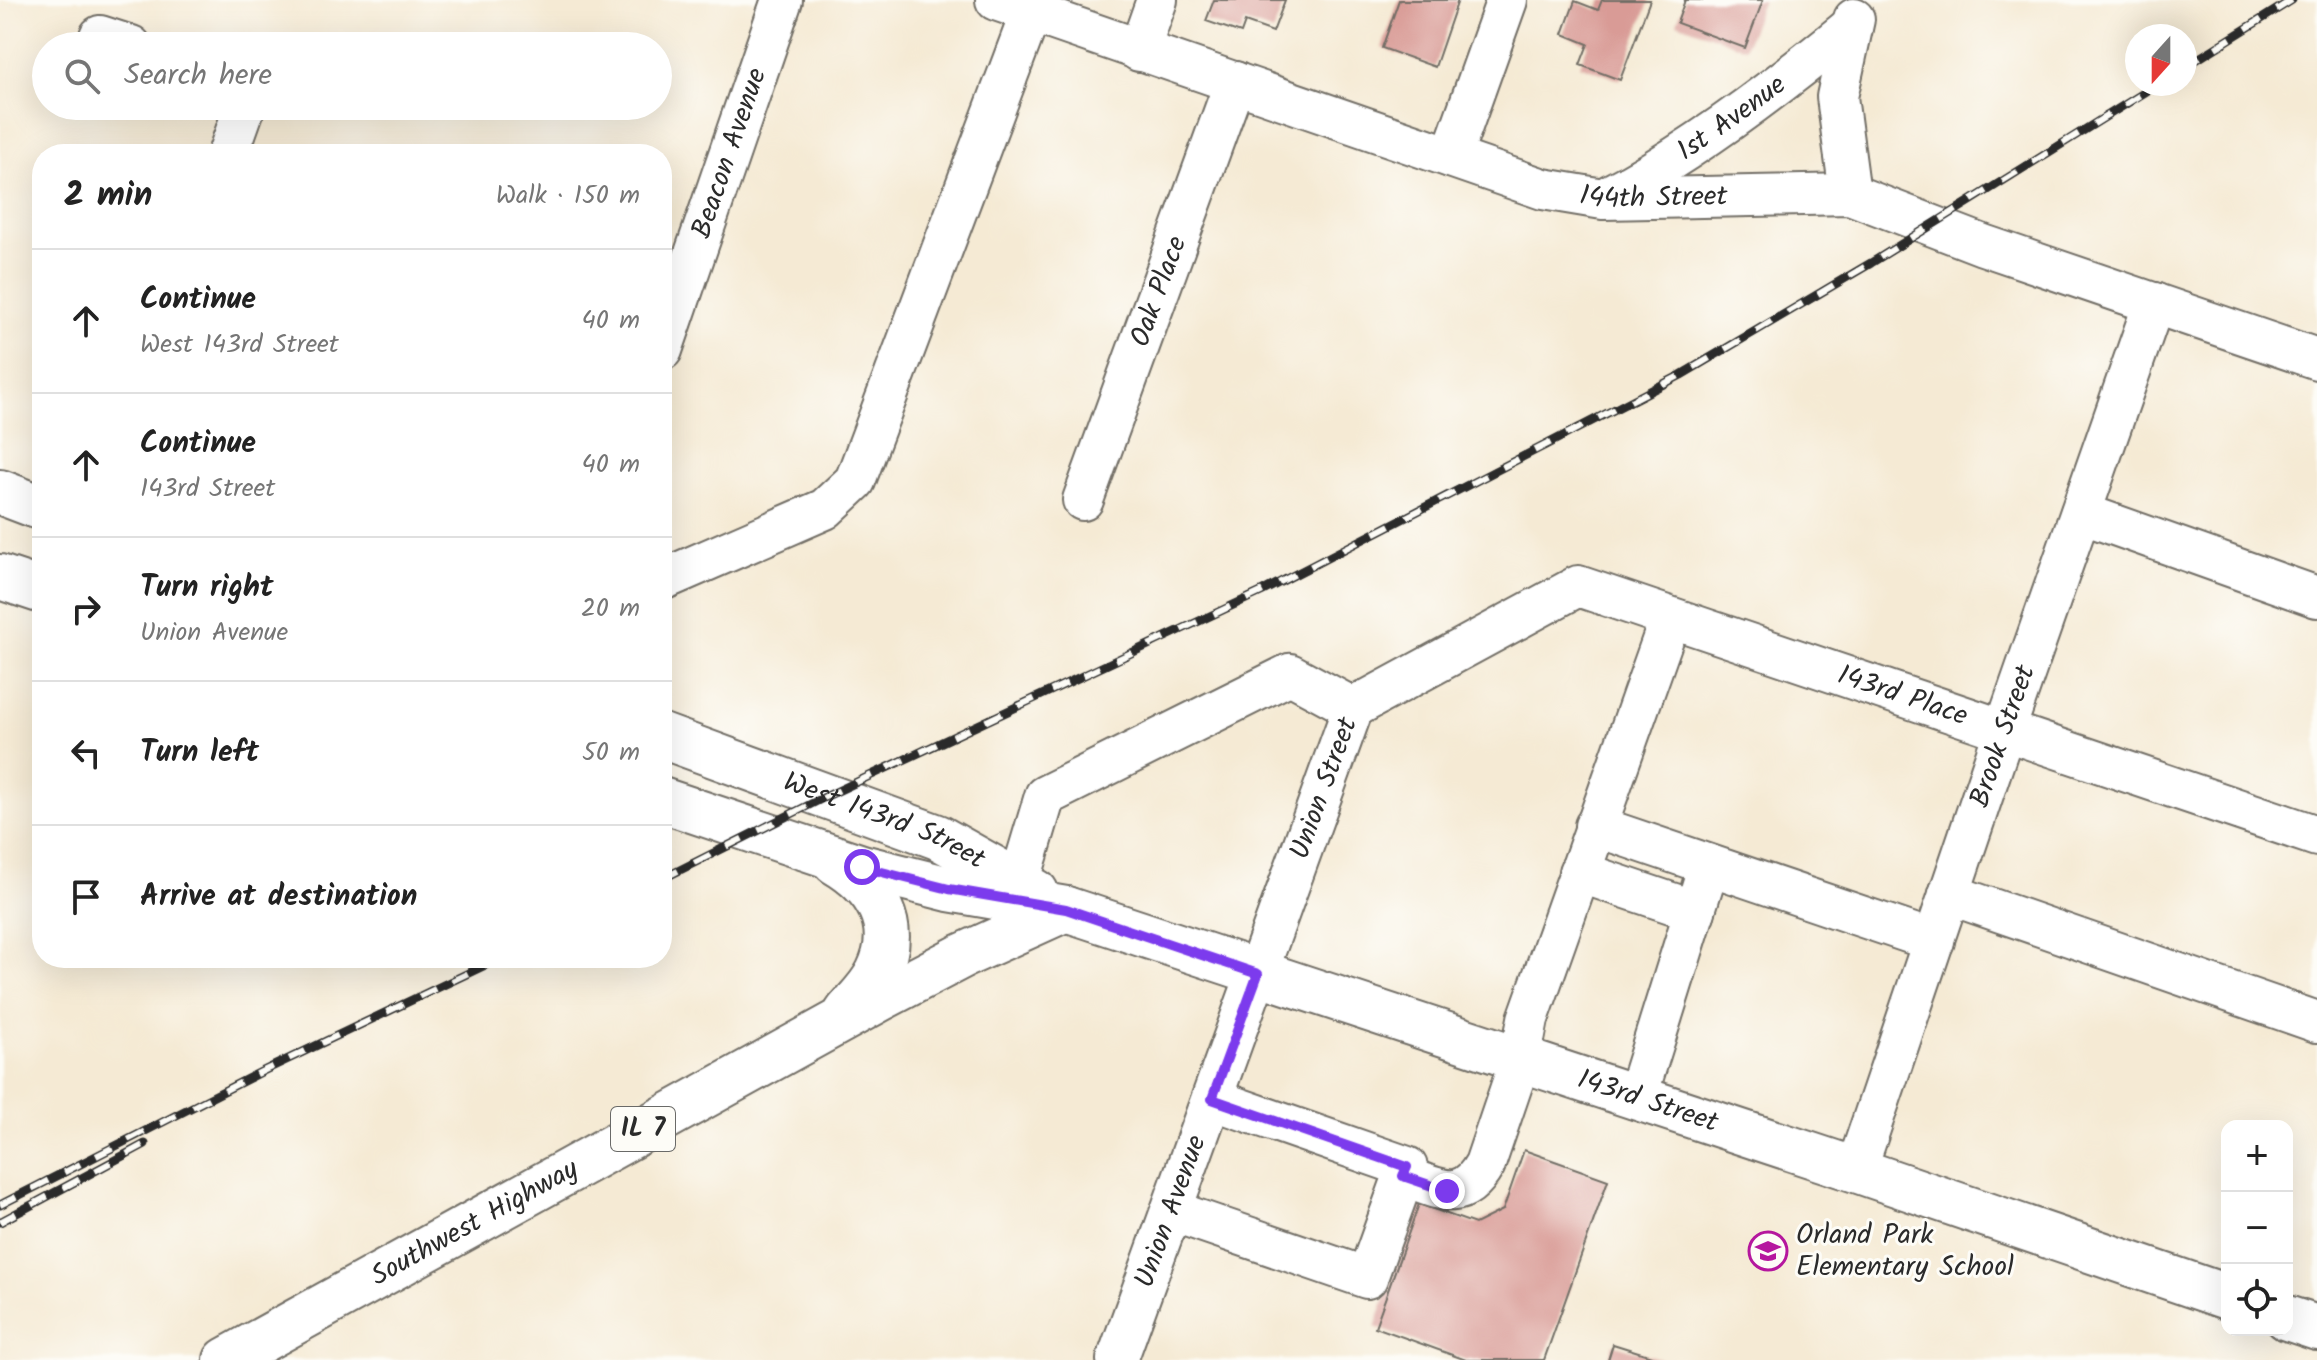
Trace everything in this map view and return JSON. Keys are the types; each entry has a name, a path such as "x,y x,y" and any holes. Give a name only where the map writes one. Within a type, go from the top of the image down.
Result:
{"main road":[{"path":"0,492 32,504"},
{"path":"0,577 32,588"},
{"name":"West 143rd Street","path":"672,740 938,837 1017,891 1066,909"},
{"name":"West 143rd Street","path":"672,803 862,867 949,889 1017,891"},
{"path":"812,849 864,882 881,909 888,940 877,974 839,1021"},
{"name":"143rd Street","path":"1066,909 1856,1170 2221,1295"},
{"name":"Southwest Highway","path":"226,1360 839,1021 962,956 1066,909"},
{"path":"2293,1320 2317,1328"}],"street":[{"name":"Beacon Avenue","path":"672,321 782,0"},
{"path":"1139,51 1157,0"},
{"path":"1451,157 1507,0"},
{"path":"672,576 825,509 855,481 1014,6"},
{"name":"144th Street","path":"1014,6 1543,189 1603,199 1850,194 1983,245 2317,359"},
{"name":"1st Avenue","path":"1850,194 1837,97 1857,13"},
{"name":"1st Avenue","path":"1603,199 1654,172 1810,60 1857,13"},
{"name":"Oak Place","path":"1083,500 1235,82"},
{"path":"232,144 240,120"},
{"name":"Brook Street","path":"1856,1170 2004,732 2154,303"},
{"path":"2081,513 2317,597"},
{"name":"143rd Place","path":"1578,586 2317,836"},
{"name":"Union Street","path":"1258,974 1353,708 1578,586"},
{"path":"1403,1176 1447,1191 1461,1190 1476,1179 1485,1164 1520,1061 1528,1019 1670,619"},
{"path":"1017,891 1045,796 1290,674 1353,708"},
{"path":"1595,826 1934,941"},
{"path":"1636,1099 1709,865"},
{"path":"1579,872 1695,911"},
{"path":"1949,894 2317,1022"},
{"name":"Union Avenue","path":"1117,1360 1258,974"},
{"path":"1172,1211 1367,1278 1407,1167 1212,1099"}],"building":[{"path":"1214,0 1285,0 1273,32 1245,22 1241,33 1206,21"},
{"path":"1399,0 1458,0 1435,67 1382,48"},
{"path":"1602,0 1650,0 1620,80 1580,65 1588,44 1563,34 1575,1 1598,10"},
{"path":"1685,0 1763,0 1745,48 1677,23"},
{"path":"1524,1150 1608,1180 1544,1360 1466,1360 1375,1327 1419,1204 1475,1224 1503,1210"},
{"path":"1613,1344 1661,1359 1661,1360 1608,1360"}],"railway":[{"path":"2197,59 2292,0"},
{"path":"672,874 827,796 1261,592 1681,375 1871,263 2139,96"},
{"path":"0,1205 261,1072 479,968"},
{"path":"0,1222 145,1144"}],"place":[{"name":"Orland Park Elementary School","path":"1768,1251"}],"route":[{"path":"862,867 949,889 1066,909 1258,974 1212,1099 1407,1167 1403,1176 1447,1191"}]}
